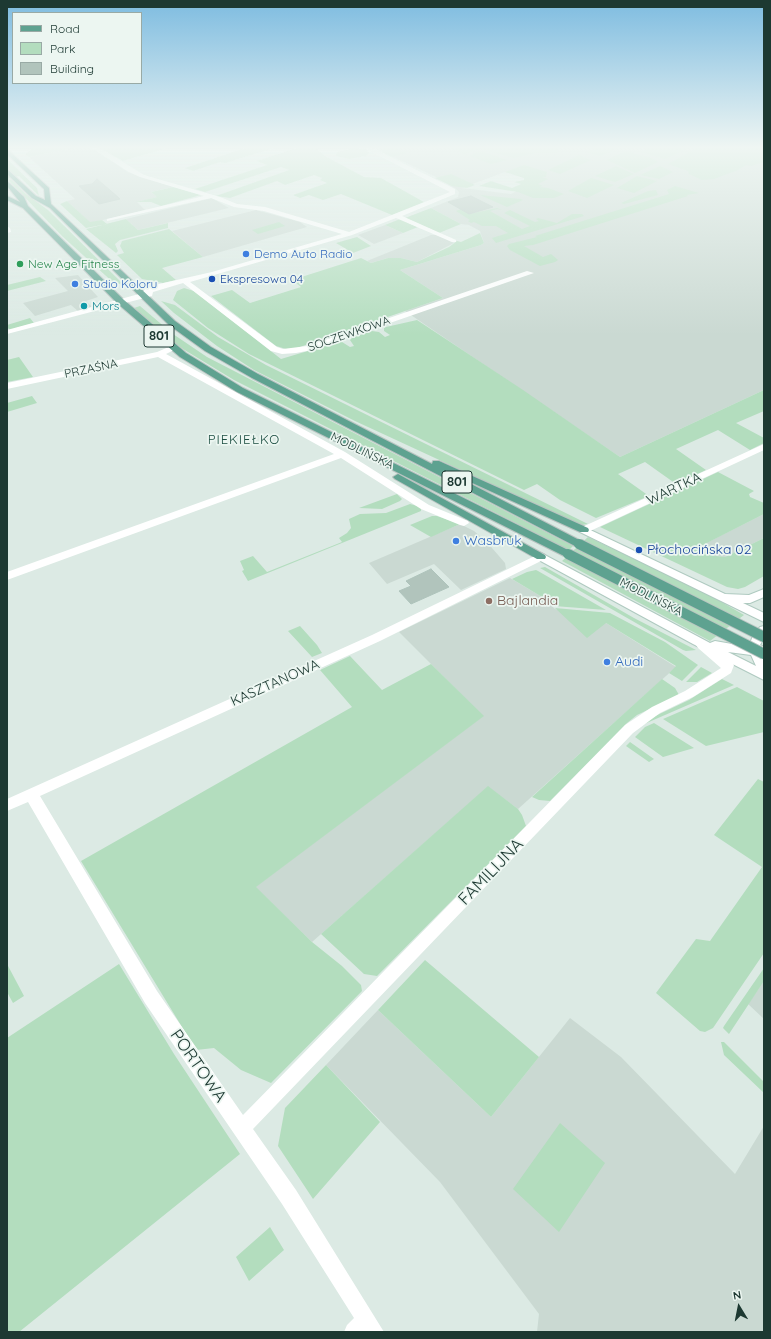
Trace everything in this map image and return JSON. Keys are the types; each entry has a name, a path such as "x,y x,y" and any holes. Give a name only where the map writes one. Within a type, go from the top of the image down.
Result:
{"main road":[{"name":"MODLIŃSKA","path":"28,209 121,302 174,348 240,390 422,480 761,652"},
{"name":"MODLIŃSKA","path":"55,209 142,295 191,337 230,363 337,418 416,461 764,636"},
{"path":"337,418 584,530"},
{"path":"341,441 394,475 542,557"}],"street":[{"path":"109,220 154,209"},
{"path":"266,209 350,234"},
{"path":"7,332 121,302 142,295 162,292 187,282 350,234 413,209"},
{"path":"397,216 454,241"},
{"name":"SOCZEWKOWA","path":"187,282 274,349 282,352 296,351 530,273"},
{"name":"PRZAŚNA","path":"7,386 158,354 174,348"},
{"name":"MODLIŃSKA","path":"158,354 342,454 426,507 464,523"},
{"name":"WARTKA","path":"584,530 764,447"},
{"path":"7,576 342,454"},
{"path":"584,530 764,618"},
{"name":"MODLIŃSKA","path":"542,557 696,641"},
{"name":"KASZTANOWA","path":"7,806 382,636 542,557"},
{"path":"719,595 736,599 750,598 764,593"},
{"path":"764,630 755,640 761,652 764,668"},
{"path":"696,641 735,650 761,652"},
{"path":"696,641 764,675"},
{"name":"FAMILIJNA","path":"242,1128 624,734 656,710 689,694 727,670 728,665 696,641"},
{"name":"PORTOWA","path":"31,794 151,997 289,1197 365,1328"}],"shaded area":[{"path":"76,209 145,210 90,223"},
{"path":"165,209 223,209 138,230 126,219"},
{"path":"434,209 764,209 764,390 620,457 405,311 443,298 400,270 484,243 480,231 469,225 461,224"},
{"path":"256,210 300,222 307,227 203,257 172,231"},
{"path":"385,225 403,233 374,244 358,235"},
{"path":"431,235 437,235 454,243 417,262 401,258 388,258 371,263 367,261"},
{"path":"78,275 98,297 86,301 93,308 79,312 71,305 35,316 23,303 68,291 55,278"},
{"path":"764,514 764,538 725,557 708,555 694,549"},
{"path":"460,524 474,531 486,541 505,563 506,569 461,590 434,564 387,584 369,563"},
{"path":"510,578 542,597 555,609 606,623 676,667 518,809 488,787 312,942 255,887 483,716 399,632"},
{"path":"764,981 764,1019 748,1004"},
{"path":"378,1010 491,1117 570,1018 621,1057 735,1174 764,1126 764,1332 537,1332 539,1314 440,1182 326,1065"}],"green space":[{"path":"36,209 48,210 122,283 116,285 62,236"},
{"path":"66,209 76,209 90,222 102,220 107,224 86,228"},
{"path":"379,209 406,209 392,215"},
{"path":"427,209 434,209 461,224 439,233 405,218"},
{"path":"462,209 469,214 495,209 490,211 522,229 530,226 504,213 510,210 535,222 539,221 536,219 538,218 557,223 572,214 582,214 584,216 496,243 492,238 508,233 496,226 482,226 474,222 471,223 468,221 470,220 456,211"},
{"path":"620,209 645,209 533,245 524,246 543,257 551,254 558,260 540,266 510,250 507,246 509,244 537,237 535,236"},
{"path":"126,219 138,230 168,223 168,228 120,240 115,244 118,251 116,253 86,229"},
{"path":"400,219 418,227 403,233 385,225"},
{"path":"279,222 285,226 258,234 252,230"},
{"path":"169,229 203,257 162,268 176,280 163,283 142,279 117,255 124,253 120,246 122,241"},
{"path":"480,233 484,243 481,245 400,270 443,298 297,348 286,349 276,346 211,296 232,290 250,303 301,287 292,280 361,258 371,263 388,258 401,258 417,262 449,247 457,241 461,242"},
{"path":"357,237 371,246 353,253 336,243"},
{"path":"40,277 46,281 7,291 7,285"},
{"path":"184,288 194,291 281,359 338,342 342,342 350,347 354,346 350,340 352,338 372,331 379,332 385,337 390,335 384,331 384,328 417,320 523,390 620,457 764,390 764,411 736,423 764,438 764,443 750,450 718,430 676,449 706,470 676,484 645,462 618,474 649,496 596,518 560,500 537,484 524,490 249,354 208,328 173,300 177,291"},
{"path":"161,301 175,305 218,337 266,365 588,524 581,525 515,495 355,421 254,370 217,346 174,313"},
{"path":"140,306 173,334 207,357 573,546 569,550 234,380 183,349 162,333 134,308"},
{"path":"30,318 34,323 10,330 7,327 7,325"},
{"path":"19,357 33,377 7,382 7,360"},
{"path":"32,396 37,403 7,412 7,403"},
{"path":"718,472 754,491 749,494 750,497 764,503 764,514 695,549 708,555 725,557 764,538 764,576 745,587 738,589 727,587 600,527"},
{"path":"397,494 402,499 400,501 382,509 359,508"},
{"path":"410,504 421,507 421,511 248,581 242,571 244,570 240,561 253,556 267,572 342,542 339,538 347,533 351,528 349,519 360,514 386,513"},
{"path":"432,516 437,516 460,524 431,537 410,525"},
{"path":"588,537 706,593 744,615 710,641 562,561"},
{"path":"545,567 634,618 696,650 683,650 540,568"},
{"path":"536,570 606,610 554,606 512,579 527,572"},
{"path":"555,608 610,613 665,642 698,665 682,681 669,673 676,666 606,623 587,638"},
{"path":"300,626 322,653 312,657 288,631"},
{"path":"350,656 382,690 431,664 484,716 256,887 312,942 342,966 361,985 362,991 271,1083 241,1070 214,1048 196,1050 81,861 352,707 320,670"},
{"path":"701,667 712,673 697,682 686,682"},
{"path":"662,679 675,688 679,695 637,715 627,723 550,801 539,800 532,797"},
{"path":"722,679 734,685 642,725 651,718 689,700"},
{"path":"737,687 764,701 764,732 706,746 663,719"},
{"path":"654,723 694,748 663,757 635,737 645,727"},
{"path":"630,742 654,759 649,762 626,746"},
{"path":"758,779 764,782 764,953 713,1028 705,1032 700,1031 656,993 696,939 710,941 762,867 714,835"},
{"path":"488,786 518,809 526,826 377,976 364,974 321,934"},
{"path":"425,960 539,1057 491,1117 378,1010"},
{"path":"7,964 24,996 13,1003 7,992"},
{"path":"119,964 174,1054 240,1154 19,1332 7,1332 7,1038"},
{"path":"764,968 764,981 729,1034 723,1028 724,1026"},
{"path":"721,1042 724,1042 764,1082 764,1093 724,1055"},
{"path":"326,1065 380,1122 313,1199 278,1146 285,1108"},
{"path":"560,1123 605,1163 559,1232 513,1189"},
{"path":"270,1227 284,1250 249,1281 236,1257"}],"building":[{"path":"461,209 484,209 469,214"},
{"path":"431,569 449,587 411,604 399,591 411,586 406,581"}],"place":[{"name":"Demo Auto Radio","path":"246,254"},
{"name":"New Age Fitness","path":"20,264"},
{"name":"Ekspresowa 04","path":"212,279"},
{"name":"Studio Koloru","path":"75,284"},
{"name":"Mors","path":"84,306"},
{"name":"Wasbruk","path":"456,541"},
{"name":"Płochocińska 02","path":"639,550"},
{"name":"Bajlandia","path":"489,601"},
{"name":"Audi","path":"607,662"}],"district":[{"name":"PIEKIEŁKO","path":"244,440"}]}
